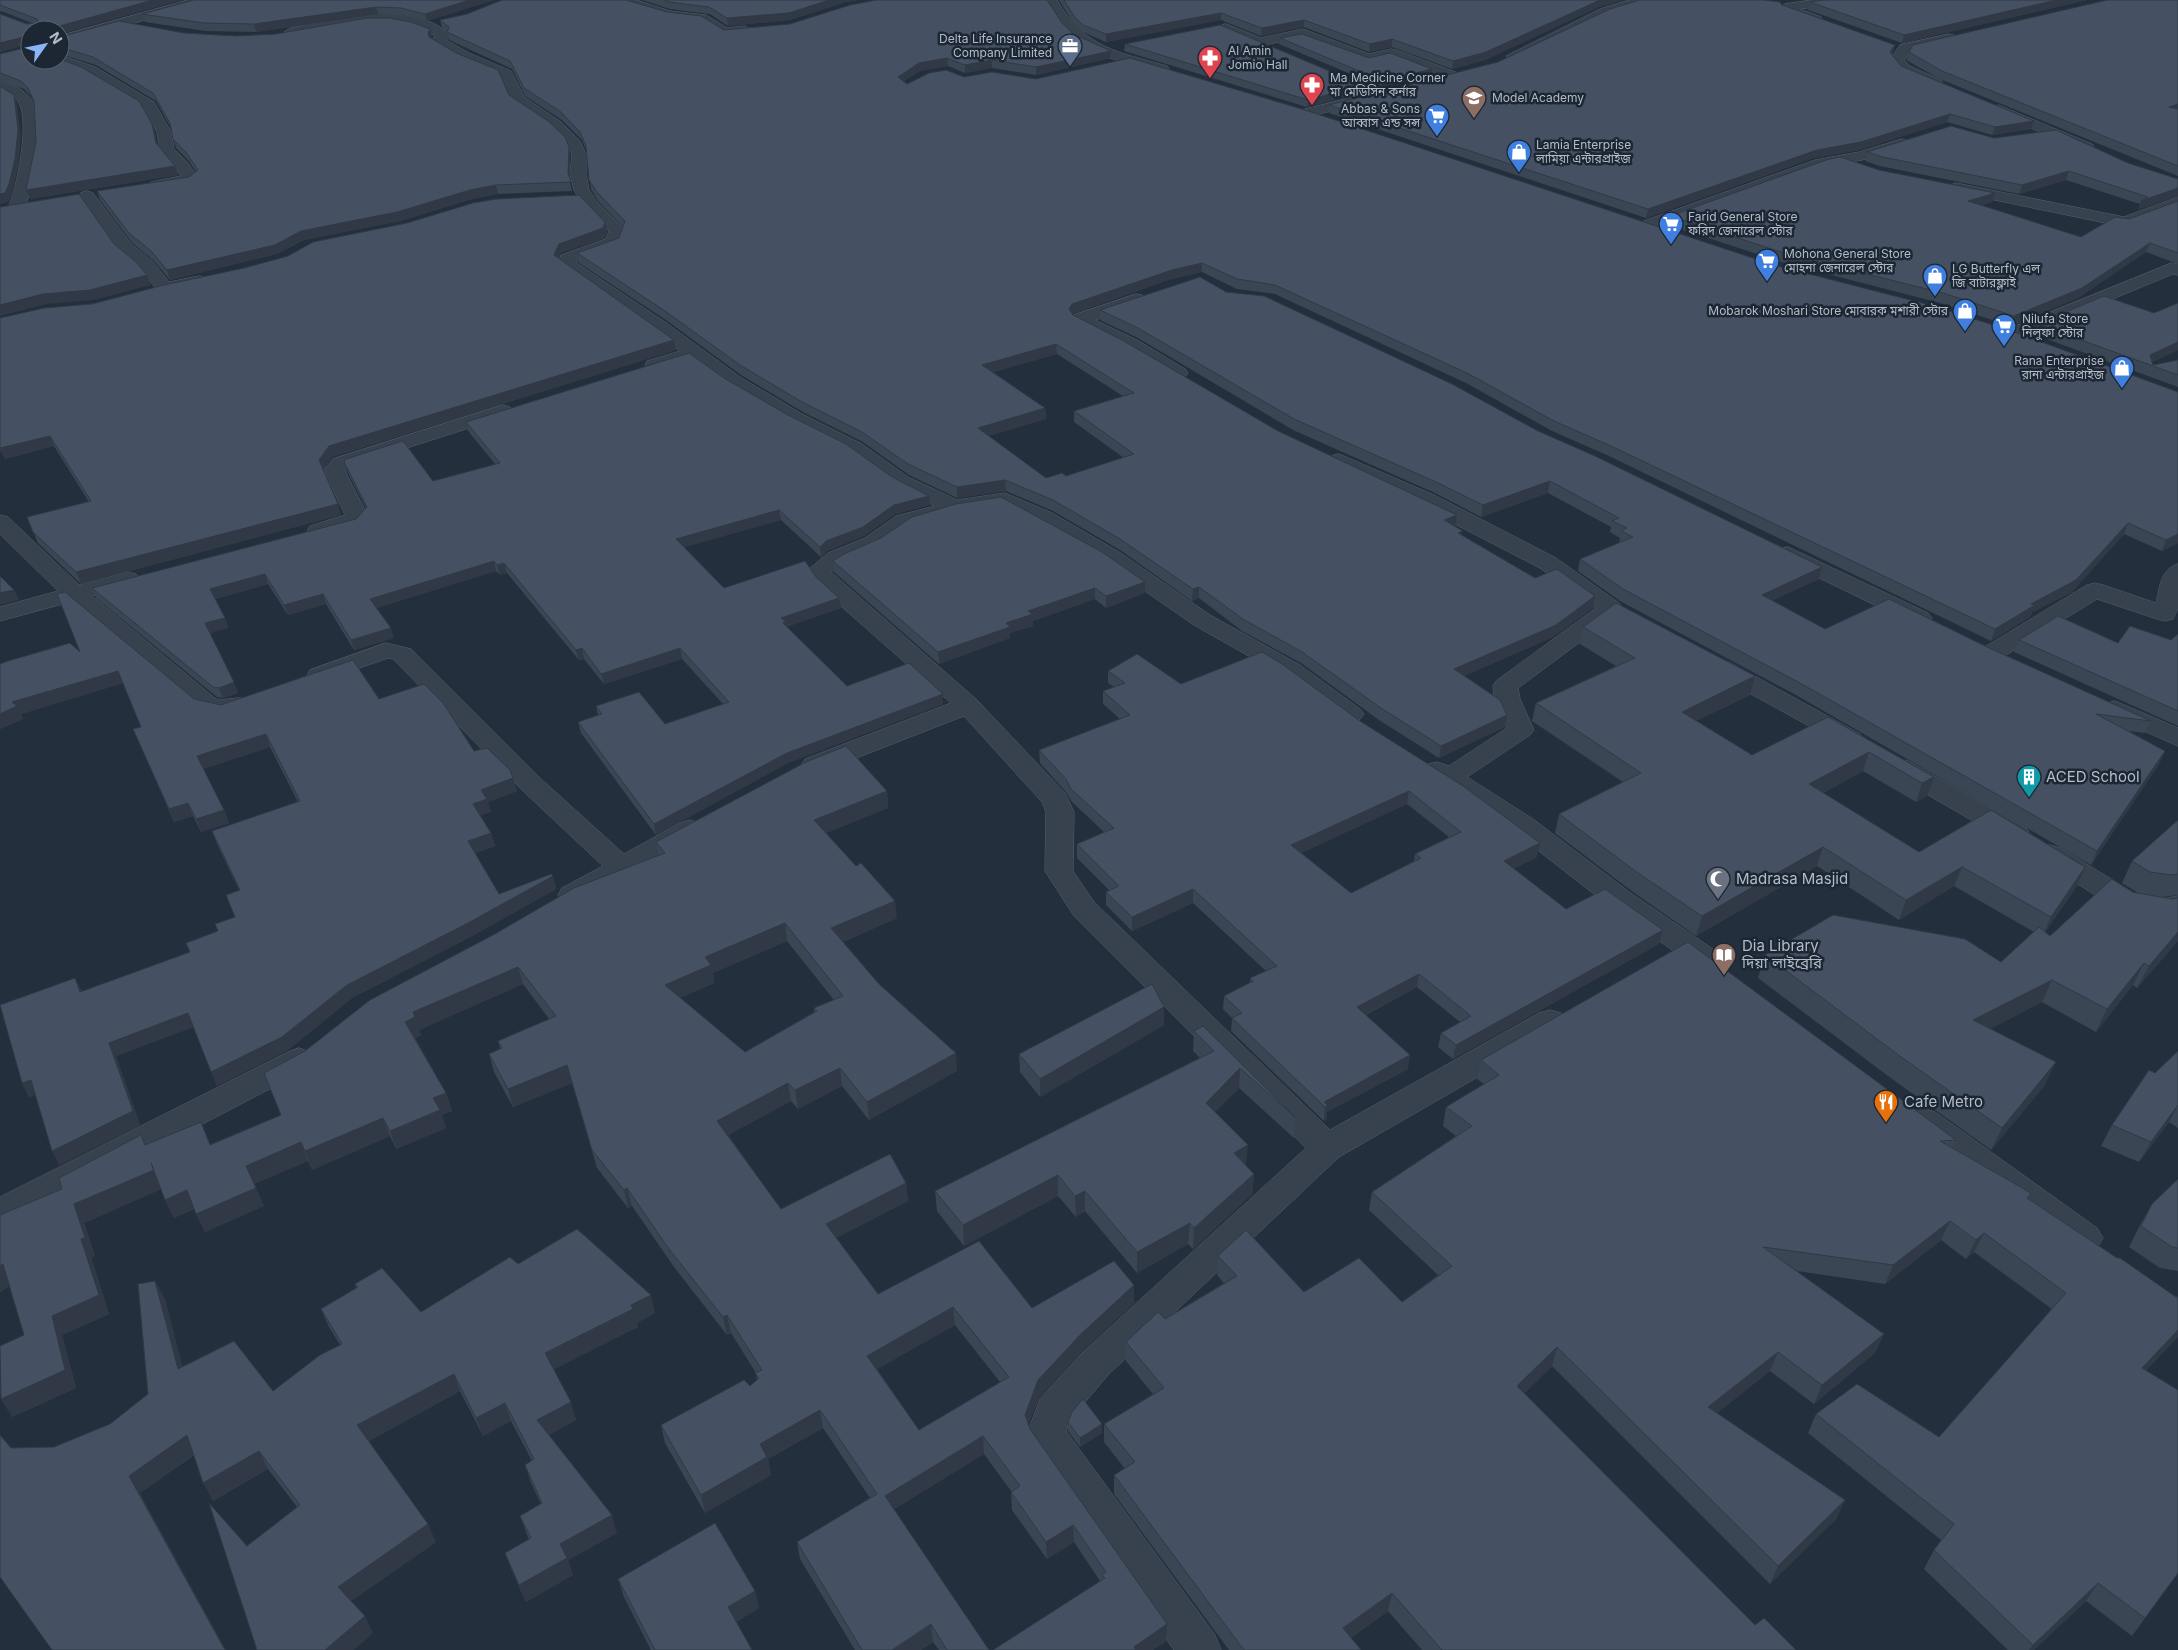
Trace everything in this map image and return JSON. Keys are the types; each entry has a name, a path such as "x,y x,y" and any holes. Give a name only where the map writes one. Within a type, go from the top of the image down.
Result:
{"street":[{"path":"70,37 201,0"},
{"path":"623,0 669,14 706,19 724,32 759,28"},
{"path":"1051,0 1068,27 1078,37 1102,50 1176,73"},
{"path":"1499,62 1604,12 1642,0"},
{"path":"1831,24 1785,8 1812,2 1834,0"},
{"path":"1772,2 1795,7"},
{"path":"274,35 372,17 404,18 428,26 444,36 437,40 464,56 506,74 517,94 516,99 561,130 574,143 581,157 578,175 582,192 577,198 617,230 614,242 567,259 566,264 659,326 733,381 796,418 855,448 902,481 954,508"},
{"path":"428,26 448,20"},
{"path":"123,22 157,30"},
{"path":"1212,28 1221,26 1278,50"},
{"path":"1260,42 1303,33 1368,58 1391,53 1458,74 1430,82"},
{"path":"1951,89 1905,69 1897,60 1899,49 1964,35"},
{"path":"1102,50 1130,44"},
{"path":"1102,67 1130,60"},
{"path":"70,62 90,70 150,105 164,132 167,150 182,165 190,179 144,188"},
{"path":"0,85 21,96 28,104 29,141 26,172 23,192 16,208"},
{"path":"1307,113 1382,94 1364,87"},
{"path":"1986,104 2055,132 2097,152"},
{"path":"1290,108 1335,123"},
{"path":"2028,136 2055,132"},
{"path":"1647,225 1734,192 1820,164 1862,156 1914,139"},
{"path":"1839,160 1870,170"},
{"path":"1942,185 2125,222 2178,202"},
{"path":"69,199 106,193"},
{"path":"87,196 126,248 147,266 156,290 213,278"},
{"path":"0,210 33,205"},
{"path":"1630,219 1675,234"},
{"path":"2012,334 2172,268 2178,270"},
{"path":"1160,291 1080,319 1130,344 1193,382"},
{"path":"1995,329 2031,341"},
{"path":"642,369 694,353"},
{"path":"302,535 350,522 357,516 334,470 340,463 522,406"},
{"path":"1320,452 1426,500 1548,563 1620,613 1505,686 1507,699 1521,730 1448,778"},
{"path":"1327,1148 1084,909 1059,871 1060,812 1055,799 968,705 826,581 819,570 836,558 873,543 904,521 954,508 1004,499 1044,518 1111,557 1202,620 1291,670 1369,727"},
{"path":"0,522 75,594 208,705 226,708 261,696"},
{"path":"1767,544 1940,628"},
{"path":"2018,665 1983,649 2095,590 2164,614 2174,575 2178,571"},
{"path":"0,614 148,573"},
{"path":"297,683 386,650 402,654 531,784 621,867"},
{"path":"1698,655 2030,842 2132,905 2161,909 2178,906"},
{"path":"2097,701 2178,738"},
{"path":"789,776 968,705"},
{"path":"1417,758 1523,825 1622,901 1740,982"},
{"path":"553,906 712,817"},
{"path":"1651,964 1685,944"},
{"path":"1200,1650 1046,1434 1054,1411 1095,1364 1327,1148 1574,1007"},
{"path":"0,1214 300,1060 322,1042"},
{"path":"1900,1104 2106,1253"}],"building":[{"path":"0,0 153,0 70,23 70,20 38,20 0,5"},
{"path":"194,0 469,0 425,14 401,8 376,7 254,24 204,23 142,14"},
{"path":"502,0 626,0 667,12 701,16 724,30 790,24 850,5 876,0 1047,0 1062,23 1073,34 1111,51 1036,67 992,60 965,65 947,58 919,63 898,77 907,84 929,73 946,70 964,77 992,72 1036,79 1130,58 1302,109 1774,265 1930,305 2009,330 2178,392 2178,534 2166,540 2128,523 2076,580 2031,604 2035,605 1995,629 1611,446 1554,421 1467,373 1275,285 1237,279 1202,263 1172,270 1072,304 1069,309 1073,315 1122,340 1278,431 1457,515 1444,520 1463,531 1458,533 1535,578 1557,569 1595,596 1556,625 1454,669 1500,700 1507,715 1441,746 1381,708 1302,652 1243,619 1199,587 1193,589 1120,539 1053,500 1005,480 957,487 908,464 862,432 802,402 740,365 665,311 577,253 619,238 625,221 597,192 589,180 586,146 580,132 561,112 524,88 510,61 447,32 449,27 440,20 467,14","holes":["1056,344 1134,393 1074,411 1134,454 1066,476 1062,473 1046,478 978,428 1045,408 982,365"]},
{"path":"664,0 829,0 789,13 727,18 709,7"},
{"path":"1064,0 1600,0 1486,52 1453,61 1392,39 1370,44 1304,20 1262,28 1221,13 1106,34 1083,25 1074,16"},
{"path":"1640,0 1764,0 1780,2 1782,5 1895,45 1890,52 1901,66 2034,121 1995,127 1950,114 1861,142 1817,150 1648,209 1329,105 1498,62 1610,9"},
{"path":"1825,0 2057,0 1904,35 1810,2"},
{"path":"2107,0 2178,0 2178,104 2169,107 2178,109 2178,166 1942,71 1909,52 1913,45"},
{"path":"0,14 20,21 20,38 0,43"},
{"path":"367,18 389,18 411,22 430,29 429,37 456,53 498,70 509,95 548,121 565,137 569,147 568,173 571,182 496,185 470,190 397,212 301,231 275,245 167,270 151,251 129,233 97,191 189,177 198,170 186,152 173,139 170,123 153,93 93,57 70,50 70,34 119,21 184,33 236,36 276,34"},
{"path":"1220,25 1363,85 1308,100 1125,44"},
{"path":"1302,34 1369,58 1390,53 1432,69 1383,81 1280,38"},
{"path":"20,49 20,70 70,70 70,63 81,67 139,101 152,124 156,143 175,166 26,190 36,142 34,101 28,88 21,81 0,73 0,54"},
{"path":"0,86 14,95 18,130 15,159 9,184 5,193 0,194"},
{"path":"1951,126 1994,138 2056,130 2128,163 2178,179 2178,188 2141,201 2148,197 2069,171 2022,185 1883,157 1867,152"},
{"path":"1840,157 1879,170 1995,193 1968,201 2081,237 2115,217 2129,219 2178,201 2178,253 2150,243 2082,288 2014,316 1943,293 1787,254 1670,216 1826,160"},
{"path":"79,194 114,244 136,262 147,275 90,290 43,294 0,305 0,207"},
{"path":"579,195 605,222 603,228 559,244 554,255 674,340 329,446 319,460 338,504 76,572 33,532 27,517 91,501 50,436 0,448 0,318 44,308 92,304 164,285 244,268 288,256 313,242 407,223 473,203 496,199"},
{"path":"1200,277 1226,292 1264,296 1452,384 1538,431 1595,456 1822,567 1762,595 1825,629 1889,599 1987,647 2151,721 2096,714 2165,751 2097,851 1800,683 1623,589 1580,559 1633,537 1621,531 1627,528 1612,521 1619,518 1550,481 1483,505 1294,419 1138,328 1100,310"},
{"path":"2104,296 2154,313 2178,303 2178,342 2150,355 2153,365 2178,360 2178,375 2037,324"},
{"path":"689,353 724,378 786,414 846,444 892,477 929,496 894,505 863,527 826,541 820,547 779,510 676,539 724,588 805,561 816,577 839,598 781,618 786,622 783,623 847,686 909,663 943,694 787,753 654,824 578,722 602,714 596,706 639,692 665,724 729,702 680,648 601,674 582,648 576,650 504,563 497,565 494,561 370,599 391,628 351,640 323,594 284,605 265,574 210,589 225,618 205,623 234,682 219,688 213,687 92,588 356,519 367,507 344,462 346,459 403,441 433,481 500,463 466,422"},
{"path":"1001,497 1102,552 1145,582 1106,596 1095,588 1028,611 1033,614 1006,623 1010,627 938,652 833,561 844,554 881,538 912,517 956,504"},
{"path":"0,576 14,590 0,593"},
{"path":"65,592 194,699 221,705 353,660 379,699 424,684 443,703 474,751 487,748 510,770 513,778 481,790 487,799 473,804 491,833 468,841 499,894 551,874 553,876 470,922 347,985 282,1037 211,1072 188,1013 109,1043 133,1111 52,1151 31,1080 22,1083 0,1005 75,978 80,992 190,952 186,943 218,931 215,924 235,917 226,895 240,890 212,831 300,801 266,734 197,756 224,810 196,819 188,803 169,809 133,729 141,727 118,671 12,702 17,706 0,714 0,664 70,643 80,652 57,594"},
{"path":"1616,603 1755,676 1682,712 1752,755 1828,717 1934,777 1922,783 1869,752 1809,784 1919,852 1991,810 2085,867 2051,917 1962,867 1906,900 1823,847 1702,916 1638,873 1559,814 1641,773 1536,703 1635,658 1583,627"},
{"path":"2058,616 2118,643 2130,626 2171,640 2178,634 2178,711 2019,640"},
{"path":"1262,652 1282,664 1360,721 1463,786 1540,843 1504,861 1566,909 1605,889 1663,930 1456,1045 1441,1033 1471,1016 1419,974 1357,1007 1410,1055 1324,1102 1328,1106 1325,1107 1232,1018 1242,1013 1224,996 1253,981 1250,978 1277,966 1193,889 1132,917 1106,892 1119,886 1077,844 1114,828 1071,789 1066,779 1039,750 1130,715 1103,691 1125,683 1108,671 1137,654 1181,684","holes":["1409,791 1461,832 1415,854 1421,858 1351,893 1291,845"]},
{"path":"846,746 887,791 814,820 856,866 861,863 895,901 831,928 879,984 956,1053 867,1102 840,1068 795,1090 788,1083 717,1121 781,1209 890,1154 906,1183 826,1224 878,1294 979,1241 1032,1308 1114,1261 1134,1285 1081,1334 1038,1380 1025,1415 1030,1429 1167,1624 1134,1647 1136,1650 993,1650 1105,1578 1102,1575 1106,1572 1073,1525 1046,1542 1011,1492 1020,1486 983,1436 885,1496 989,1650 947,1650 931,1624 892,1650 862,1650 797,1542 877,1494 820,1410 760,1444 767,1457 701,1495 661,1425 744,1380 750,1386 759,1378 755,1373 762,1370 727,1315 723,1317 669,1249 627,1188 624,1190 592,1150 567,1065 508,1089 489,1054 502,1048 498,1041 556,1016 518,967 413,1012 415,1017 405,1022 446,1093 433,1098 440,1110 390,1131 383,1118 305,1151 301,1142 246,1166 256,1188 196,1214 187,1190 165,1200 154,1170 74,1204 85,1238 81,1239 99,1295 52,1316 65,1370 1,1399 0,1346 24,1335 3,1264 0,1266 0,1215 62,1189 59,1178 141,1135 145,1145 201,1122 210,1145 281,1115 264,1073 305,1051 370,1000 493,935 574,888 665,853 656,842 806,762","holes":["785,923 843,996 814,1008 817,1011 745,1052 665,985 711,965 705,957","953,1307 1009,1377 919,1430 867,1356"]},
{"path":"2178,820 2178,874 2150,872 2132,861"},
{"path":"2112,879 2132,892 2172,899 2178,898 2178,932 2149,966 2144,963 2107,1009 2052,980 1973,1020 2056,1062 2002,1128 1897,1054 1765,955 1833,915 1965,939 2001,962 2039,927 2050,936"},
{"path":"1688,942 1956,1140 1940,1141 2024,1189 2031,1194 2027,1198 2178,1297 2178,1330 2142,1368 2178,1390 2178,1573 2145,1618 2098,1583 2033,1645 1934,1550 1954,1524 1816,1414 1857,1384 1939,1437 2066,1293 1984,1233 1976,1240 1950,1221 1893,1265 1763,1247 1884,1334 1822,1385 1778,1352 1708,1407 1845,1500 1778,1566 1557,1347 1517,1386 1755,1625 1764,1618 1796,1650 1442,1650 1392,1593 1343,1628 1361,1650 1244,1650 1114,1475 1135,1462 1104,1424 1164,1388 1126,1342 1158,1312 1165,1319 1237,1276 1218,1256 1246,1230 1304,1292 1359,1258 1402,1302 1452,1266 1372,1192 1472,1126 1446,1107 1499,1075 1481,1060"},
{"path":"1152,984 1164,1007 1040,1079 1019,1054"},
{"path":"1203,1026 1296,1118 1240,1068 1206,1103 1248,1145 1234,1153 1254,1174 1194,1228 1190,1223 1137,1252 1085,1191 1075,1196 1058,1175 963,1225 935,1191 1214,1051 1194,1031"},
{"path":"2178,1051 2178,1105 2151,1142 2112,1125 2149,1070 2155,1073"},
{"path":"2178,1179 2178,1248 2172,1247 2141,1226 2152,1204"},
{"path":"577,1229 651,1295 631,1305 633,1309 545,1353 571,1402 537,1420 612,1515 560,1544 567,1558 519,1585 505,1553 531,1538 520,1516 542,1503 525,1465 534,1459 505,1403 476,1418 454,1374 357,1425 428,1524 338,1587 365,1616 325,1650 257,1650 209,1503 247,1546 300,1505 259,1451 203,1483 187,1435 129,1476 225,1650 52,1650 0,1577 0,1435 11,1448 54,1447 110,1424 148,1394 138,1284 155,1281 178,1369 234,1341 273,1391 320,1355 342,1344 321,1309 358,1287 355,1284 382,1268 421,1312 510,1257 518,1264"},
{"path":"1083,1399 1102,1424 1080,1438 1068,1422 1072,1412"},
{"path":"715,1523 755,1591 728,1607 752,1650 655,1650 618,1579"}],"place":[{"name":"Delta Life Insurance Company Limited","path":"1070,67"},
{"name":"Al Amin Jomio Hall","path":"1210,79"},
{"name":"Ma Medicine Corner মা মেডিসিন কর্নার","path":"1312,106"},
{"name":"Model Academy","path":"1474,119"},
{"name":"Abbas & Sons আব্বাস এন্ড সন্স","path":"1437,137"},
{"name":"Lamia Enterprise লামিয়া এন্টারপ্রাইজ","path":"1519,173"},
{"name":"Farid General Store ফরিদ জেনারেল স্টোর","path":"1671,245"},
{"name":"Mohona General Store মোহনা জেনারেল স্টোর","path":"1767,282"},
{"name":"LG Butterfly এল জি বাটারফ্লাই","path":"1935,297"},
{"name":"Mobarok Moshari Store মোবারক মশারী স্টোর","path":"1965,332"},
{"name":"Nilufa Store নিলুফা স্টোর","path":"2004,347"},
{"name":"Rana Enterprise রানা এন্টারপ্রাইজ","path":"2122,389"},
{"name":"ACED School","path":"2029,798"},
{"name":"Madrasa Masjid","path":"1718,900"},
{"name":"Dia Library দিয়া লাইব্রেরি","path":"1724,976"},
{"name":"Cafe Metro","path":"1886,1123"}]}
